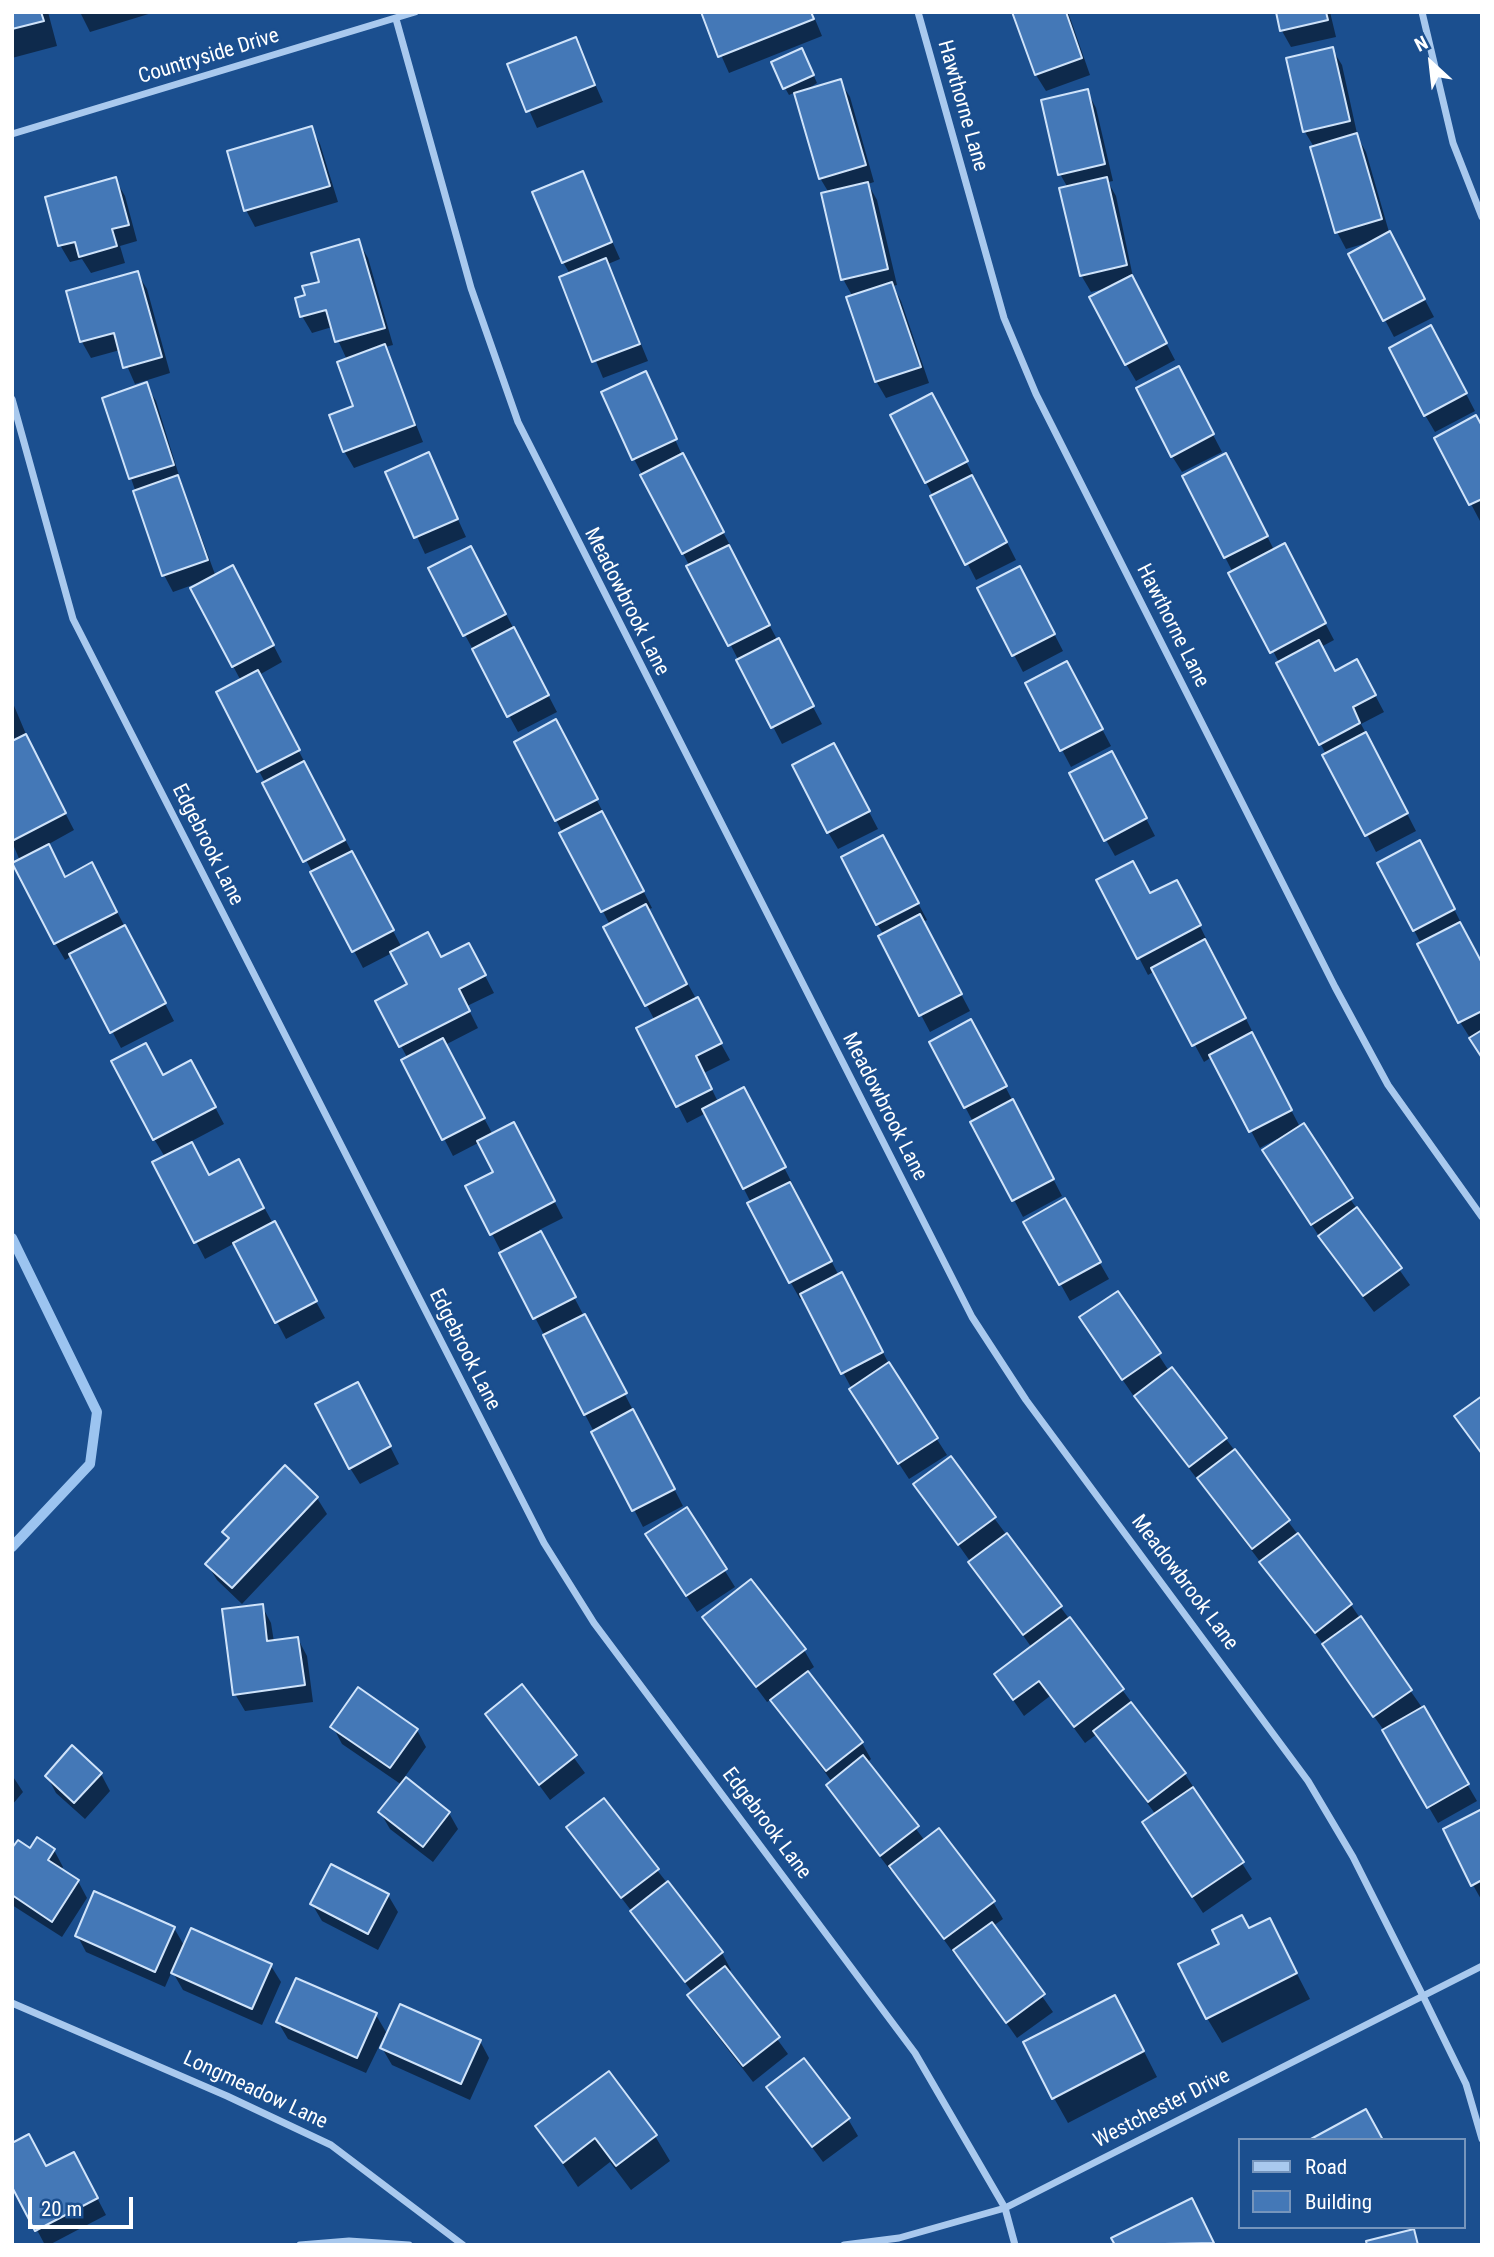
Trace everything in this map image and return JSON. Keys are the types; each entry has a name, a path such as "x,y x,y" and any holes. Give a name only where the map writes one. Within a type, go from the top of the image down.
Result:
{"street":[{"name":"Countryside Drive","path":"12,134 415,12"},
{"name":"Hawthorne Lane","path":"918,12 1004,318 1036,394 1335,987 1388,1085 1482,1217"},
{"path":"1422,12 1453,143 1482,217"},
{"name":"Meadowbrook Lane","path":"396,19 471,288 517,422 972,1317 1026,1401 1308,1781 1353,1857 1466,2084 1482,2139"},
{"name":"Edgebrook Lane","path":"12,399 73,619 544,1543 594,1623 915,2053 1005,2207 1015,2245"},
{"name":"Westchester Drive","path":"844,2245 899,2238 1005,2207 1482,1966"},
{"name":"Longmeadow Lane","path":"12,2003 227,2096 331,2146 463,2245"},
{"path":"300,2245 349,2241 409,2245"}],"building":[{"path":"12,12 41,12 44,21 12,29"},
{"path":"701,12 811,12 814,19 718,57"},
{"path":"1012,12 1066,12 1082,58 1035,75"},
{"path":"1276,12 1326,12 1328,20 1280,31"},
{"path":"576,37 595,85 526,112 507,64"},
{"path":"1333,47 1350,121 1303,132 1286,58"},
{"path":"802,48 814,75 783,89 771,62"},
{"path":"841,79 866,165 819,179 794,93"},
{"path":"1088,89 1105,164 1058,175 1041,100"},
{"path":"312,126 330,186 244,211 227,151"},
{"path":"1357,133 1382,219 1335,233 1310,147"},
{"path":"583,171 612,242 562,263 532,192"},
{"path":"116,177 129,225 112,229 117,246 79,257 75,242 58,246 45,197"},
{"path":"1107,177 1127,265 1080,276 1059,188"},
{"path":"868,182 888,269 841,280 821,193"},
{"path":"1390,231 1425,299 1383,321 1348,254"},
{"path":"359,239 385,328 335,342 326,310 300,317 295,298 305,295 302,286 319,282 311,253"},
{"path":"606,258 640,344 592,362 559,277"},
{"path":"138,271 162,357 123,368 114,333 80,342 66,291"},
{"path":"1132,275 1167,343 1125,365 1089,297"},
{"path":"892,282 921,367 875,382 846,297"},
{"path":"1431,325 1467,393 1424,416 1389,348"},
{"path":"385,344 415,425 343,452 329,415 353,406 337,362"},
{"path":"1179,366 1214,434 1171,457 1136,388"},
{"path":"646,371 677,439 632,460 601,392"},
{"path":"147,382 174,465 129,479 102,398"},
{"path":"932,393 968,461 925,483 890,415"},
{"path":"1476,415 1482,426 1482,499 1469,505 1434,438"},
{"path":"429,452 458,519 414,538 385,472"},
{"path":"683,453 724,532 682,554 640,475"},
{"path":"1226,453 1268,536 1224,558 1182,476"},
{"path":"178,475 208,560 162,576 133,491"},
{"path":"972,475 1007,542 965,565 930,496"},
{"path":"1285,543 1326,623 1270,653 1228,573"},
{"path":"729,545 770,625 728,646 686,566"},
{"path":"471,546 506,614 463,636 428,568"},
{"path":"233,565 274,645 232,667 190,588"},
{"path":"1020,566 1055,634 1012,656 977,588"},
{"path":"514,627 549,695 507,717 472,649"},
{"path":"779,638 814,706 771,728 736,660"},
{"path":"1319,640 1335,671 1357,659 1376,695 1353,707 1360,723 1319,745 1276,663"},
{"path":"1067,661 1103,729 1060,751 1025,683"},
{"path":"258,670 300,750 257,772 216,692"},
{"path":"556,719 598,799 555,821 514,742"},
{"path":"1366,732 1408,813 1365,836 1322,755"},
{"path":"26,734 66,813 12,841 12,741"},
{"path":"834,743 870,811 827,833 792,765"},
{"path":"1112,751 1147,818 1104,841 1069,773"},
{"path":"304,761 345,840 303,862 262,783"},
{"path":"602,811 644,891 601,912 559,833"},
{"path":"883,835 919,903 876,925 841,857"},
{"path":"1420,840 1455,909 1413,931 1377,863"},
{"path":"49,844 65,877 92,862 117,912 54,944 12,863"},
{"path":"352,851 394,930 352,952 310,872"},
{"path":"1133,861 1150,893 1177,880 1201,925 1137,959 1096,880"},
{"path":"646,904 687,984 645,1006 603,927"},
{"path":"920,914 962,994 919,1016 878,936"},
{"path":"1460,922 1482,963 1482,1011 1458,1023 1417,944"},
{"path":"125,925 166,1003 110,1033 69,954"},
{"path":"428,932 441,957 469,943 486,975 459,989 470,1011 399,1047 375,1001 407,984 390,952"},
{"path":"1205,939 1246,1018 1192,1046 1151,968"},
{"path":"698,997 722,1043 696,1056 712,1089 676,1107 636,1028"},
{"path":"971,1019 1007,1086 964,1108 929,1042"},
{"path":"1482,1030 1482,1058 1469,1038"},
{"path":"1252,1032 1292,1110 1249,1132 1209,1055"},
{"path":"443,1038 485,1118 442,1140 401,1060"},
{"path":"146,1043 163,1075 191,1060 216,1107 153,1140 111,1061"},
{"path":"744,1087 786,1167 743,1189 702,1109"},
{"path":"1013,1099 1054,1179 1012,1201 970,1122"},
{"path":"514,1122 555,1201 490,1235 465,1186 493,1172 477,1141"},
{"path":"1304,1123 1353,1198 1311,1225 1262,1150"},
{"path":"192,1142 209,1175 239,1159 264,1208 194,1243 152,1162"},
{"path":"790,1182 832,1261 789,1283 747,1203"},
{"path":"1065,1198 1101,1262 1059,1285 1023,1222"},
{"path":"1357,1207 1402,1268 1363,1296 1318,1236"},
{"path":"275,1221 317,1301 275,1323 233,1243"},
{"path":"541,1231 576,1297 533,1319 499,1253"},
{"path":"842,1272 883,1352 841,1374 800,1294"},
{"path":"1118,1291 1161,1353 1122,1380 1079,1317"},
{"path":"585,1314 627,1393 584,1415 543,1335"},
{"path":"889,1362 938,1438 898,1464 849,1389"},
{"path":"1172,1367 1227,1438 1189,1467 1134,1396"},
{"path":"358,1382 391,1446 349,1469 315,1404"},
{"path":"1482,1396 1482,1454 1454,1416"},
{"path":"633,1409 675,1489 632,1511 591,1432"},
{"path":"1235,1449 1290,1520 1252,1549 1197,1478"},
{"path":"951,1456 996,1517 958,1545 913,1484"},
{"path":"285,1465 318,1497 232,1588 205,1564 229,1538 222,1532"},
{"path":"687,1507 727,1569 686,1596 645,1534"},
{"path":"1007,1533 1062,1606 1023,1635 968,1562"},
{"path":"1298,1533 1352,1604 1315,1633 1259,1562"},
{"path":"751,1579 806,1649 756,1687 702,1617"},
{"path":"263,1604 267,1641 298,1637 305,1685 233,1695 222,1609"},
{"path":"1361,1616 1412,1690 1373,1717 1322,1644"},
{"path":"1070,1617 1124,1689 1074,1727 1039,1681 1013,1700 994,1674"},
{"path":"808,1671 863,1742 826,1771 770,1700"},
{"path":"522,1684 577,1755 539,1785 485,1714"},
{"path":"358,1687 418,1729 390,1768 330,1727"},
{"path":"1131,1702 1186,1773 1148,1802 1093,1731"},
{"path":"1424,1706 1469,1784 1427,1808 1382,1730"},
{"path":"72,1745 102,1773 74,1803 45,1776"},
{"path":"863,1755 919,1826 880,1856 826,1785"},
{"path":"406,1777 450,1812 423,1847 378,1812"},
{"path":"1193,1787 1244,1862 1192,1897 1142,1822"},
{"path":"604,1798 659,1869 621,1898 566,1827"},
{"path":"1482,1809 1482,1880 1471,1886 1443,1829"},
{"path":"939,1828 995,1901 944,1939 889,1866"},
{"path":"37,1837 55,1849 48,1860 79,1880 52,1922 12,1895 12,1848 18,1840 30,1848"},
{"path":"331,1864 389,1894 368,1934 310,1904"},
{"path":"668,1881 723,1952 685,1982 630,1911"},
{"path":"94,1891 175,1927 155,1972 75,1936"},
{"path":"1242,1915 1249,1928 1270,1918 1297,1973 1206,2019 1178,1964 1219,1944 1212,1930"},
{"path":"992,1922 1045,1994 1006,2023 953,1950"},
{"path":"191,1928 272,1964 252,2009 171,1973"},
{"path":"725,1966 780,2037 743,2066 687,1995"},
{"path":"296,1978 377,2013 357,2058 276,2022"},
{"path":"1115,1995 1144,2051 1052,2099 1023,2042"},
{"path":"400,2004 481,2040 461,2084 380,2048"},
{"path":"804,2058 850,2118 812,2147 766,2087"},
{"path":"609,2071 657,2135 616,2166 595,2138 563,2163 535,2126"},
{"path":"1366,2109 1382,2138 1313,2138"},
{"path":"29,2134 46,2166 74,2152 98,2198 35,2231 12,2187 12,2143"},
{"path":"1192,2198 1214,2243 1115,2245 1111,2238"},
{"path":"1414,2229 1418,2245 1367,2245 1366,2241"}],"waterway":[{"path":"12,1238 97,1412 90,1464 12,1547"}]}
